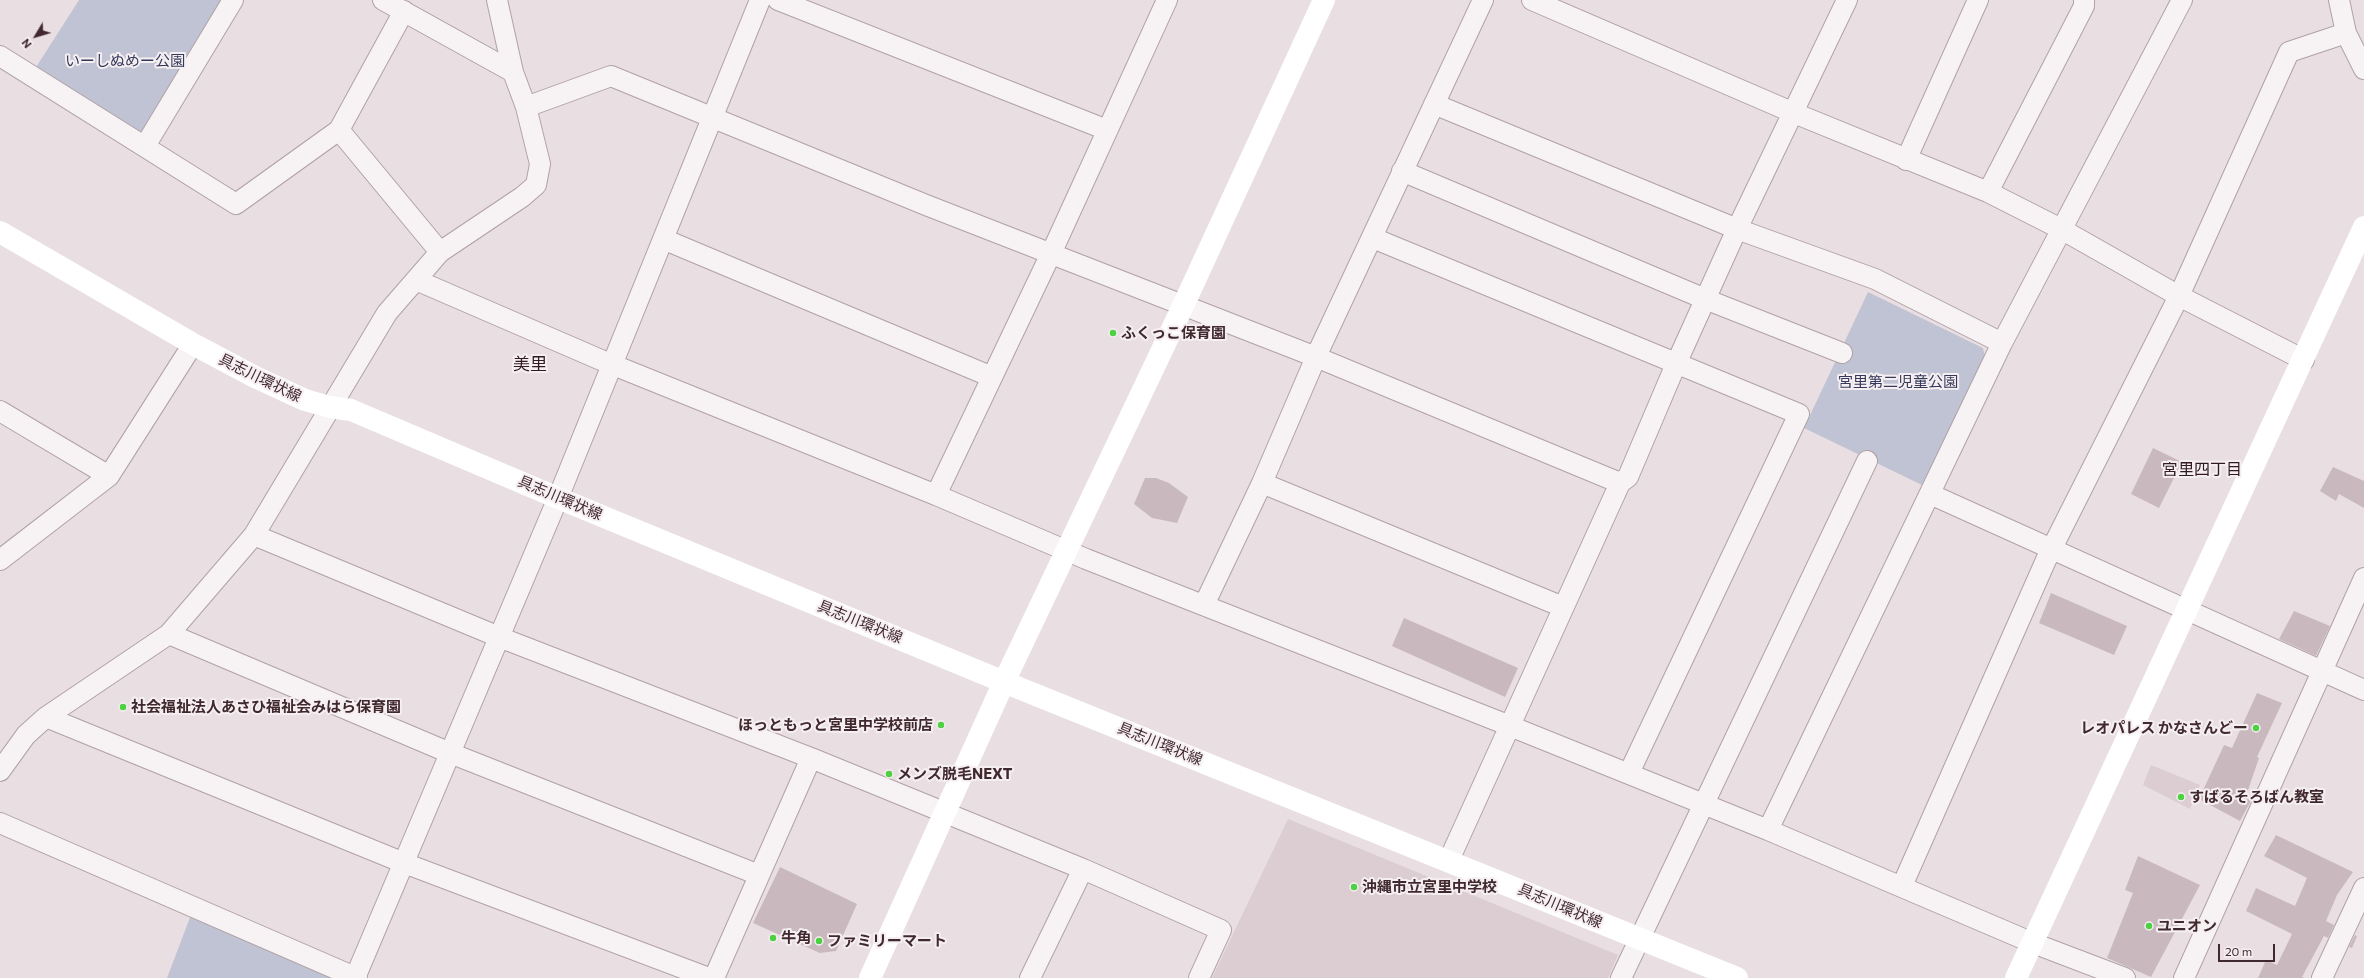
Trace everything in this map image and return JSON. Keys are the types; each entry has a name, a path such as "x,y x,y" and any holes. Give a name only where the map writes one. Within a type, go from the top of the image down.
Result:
{"street":[{"path":"146,146 233,0"},
{"path":"382,0 513,72"},
{"path":"0,771 26,735 46,717 169,634 254,535 387,313 440,252 522,197 536,185 540,164 526,107 513,72 497,0"},
{"path":"0,823 356,978 558,498 711,117 760,0"},
{"path":"778,0 1107,130"},
{"path":"936,495 1050,255 1166,0"},
{"path":"870,978 1004,682 1183,306 1324,0"},
{"path":"1204,605 1262,483 1316,357 1373,238 1402,172 1483,0"},
{"path":"1532,0 1794,113 1906,160 1988,192 2061,229 2179,296 2304,360"},
{"path":"1449,860 1620,483 1628,477 1676,364 1737,229 1847,0"},
{"path":"1906,160 1978,0"},
{"path":"1988,192 2084,6 2084,0"},
{"path":"1768,830 2002,343 2182,0"},
{"path":"2339,0 2346,33 2364,69"},
{"path":"0,56 146,146 236,204 338,130 404,11"},
{"path":"1902,886 2051,550 2179,296 2289,52 2346,33"},
{"path":"526,107 611,76 1050,255 1316,357 1620,483"},
{"path":"1434,104 1737,229 1875,279 2002,343"},
{"path":"338,130 440,252"},
{"path":"1402,172 1705,299 1842,353"},
{"path":"2016,978 2304,360 2364,227"},
{"name":"具志川環状線","path":"0,232 193,344 262,381 305,400 330,407 351,410 558,498 1004,682 1449,860 1737,978"},
{"path":"1373,238 1799,414 1629,773"},
{"path":"663,239 992,377"},
{"path":"416,280 611,364 936,495 1067,552 1629,773 1902,886 2033,943 2125,978"},
{"path":"0,560 109,476 193,344"},
{"path":"0,411 109,476"},
{"path":"1621,978 1867,462"},
{"path":"1262,483 1563,607"},
{"path":"1930,494 2187,612 2364,690"},
{"path":"254,535 499,637 811,758 945,814 1083,869 1221,930 1198,978"},
{"path":"2184,978 2364,578"},
{"path":"169,634 450,753 759,875"},
{"path":"46,717 404,863 709,978"},
{"path":"714,978 811,758"},
{"path":"1030,978 1083,869"},
{"path":"2322,978 2357,922 2364,888"}],"shaded area":[{"name":"すばるそろばん教室","path":"2151,765 2200,785 2190,809 2143,785"},
{"name":"沖縄市立宮里中学校","path":"1288,819 1618,955 1608,978 1212,978"}],"green space":[{"name":"いーしぬめー公園","path":"79,0 233,0 145,146 31,75"},
{"name":"宮里第二児童公園","path":"1868,292 1983,348 1985,357 1922,485 1804,428"},
{"path":"194,907 355,978 167,978"}],"building":[{"path":"2153,448 2182,462 2159,508 2131,494"},
{"path":"2333,467 2364,481 2364,508 2339,494 2336,501 2320,491"},
{"path":"1145,478 1156,478 1169,483 1188,497 1177,523 1152,518 1134,504"},
{"path":"2051,593 2127,626 2114,655 2039,623"},
{"path":"2294,611 2330,626 2316,656 2279,639"},
{"path":"1404,618 1518,668 1505,697 1392,646"},
{"path":"2257,693 2282,703 2257,757 2259,758 2246,796 2252,799 2240,821 2199,799 2224,745 2232,748"},
{"path":"2276,835 2353,872 2337,895 2326,921 2334,925 2328,938 2324,936 2302,977 2305,978 2258,978 2266,960 2277,965 2292,934 2246,911 2256,888 2295,906 2307,878 2264,856"},
{"name":"ユニオン","path":"2138,856 2200,885 2151,977 2107,958 2133,893 2125,890"},
{"path":"780,867 857,904 836,951 820,953 753,923"},
{"path":"2355,935 2357,936 2352,948 2349,947"}],"place":[{"name":"ふくっこ保育園","path":"1113,333"},
{"name":"社会福祉法人あさひ福祉会みはら保育園","path":"123,707"},
{"name":"ほっともっと宮里中学校前店","path":"941,725"},
{"name":"レオパレス かなさんどー","path":"2256,728"},
{"name":"メンズ脱毛NEXT","path":"889,774"},
{"name":"すばるそろばん教室","path":"2181,797"},
{"name":"沖縄市立宮里中学校","path":"1354,887"},
{"name":"ユニオン","path":"2149,926"},
{"name":"牛角","path":"773,938"},
{"name":"ファミリーマート","path":"819,941"}],"district":[{"name":"美里","path":"530,364"},
{"name":"宮里四丁目","path":"2202,470"}]}
